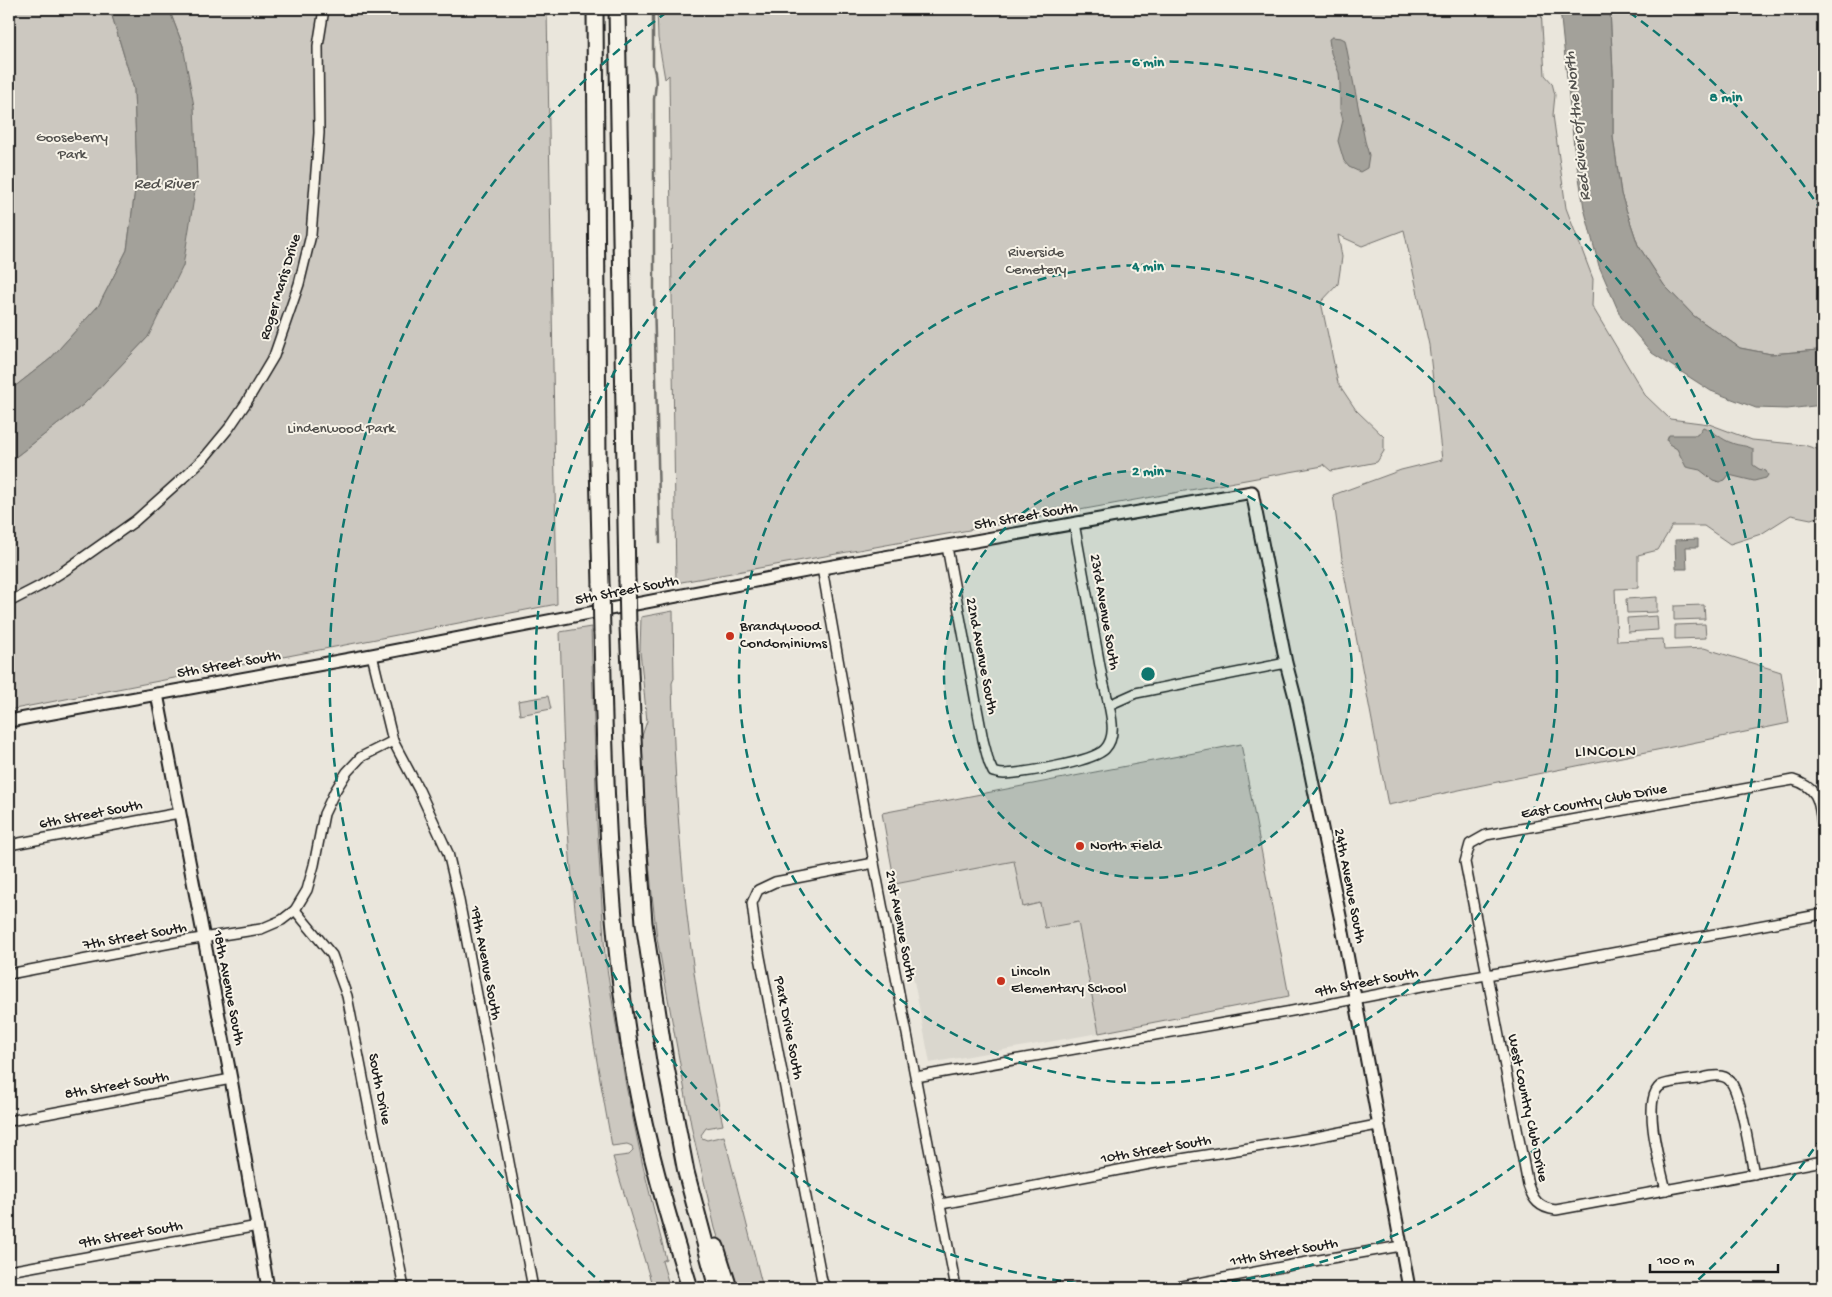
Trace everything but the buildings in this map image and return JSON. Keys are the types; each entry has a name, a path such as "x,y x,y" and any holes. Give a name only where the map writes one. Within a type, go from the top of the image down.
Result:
{"highway":[{"path":"595,9 600,585 605,772 614,932 634,1073 656,1176 690,1288"},
{"path":"617,9 628,626 637,826 644,923 666,1067 686,1172 717,1288"},
{"path":"679,1133 729,1288"},
{"path":"676,1241 683,1288"}],"street":[{"name":"Roger Maris Drive","path":"9,602 64,571 135,521 183,478 205,457 229,428 274,356 299,284 311,235 319,133 318,46 324,9"},
{"name":"5th Street South","path":"9,721 372,655 822,568 1252,492"},
{"name":"24th Avenue South","path":"1252,492 1340,916 1377,1125 1409,1288"},
{"name":"23rd Avenue South","path":"1074,524 1109,705"},
{"name":"22nd Avenue South","path":"947,547 983,740 993,772 1002,774 1055,766 1093,757 1105,749 1111,737 1113,726 1109,705"},
{"name":"21st Avenue South","path":"822,568 874,863 956,1288"},
{"name":"19th Avenue South","path":"372,655 393,741 420,790 448,853 458,895 533,1288"},
{"path":"1109,705 1136,693 1286,663"},
{"name":"18th Avenue South","path":"157,694 231,1080 268,1288"},
{"name":"7th Street South","path":"9,974 260,929 282,920 295,910 307,890 324,814 335,791 347,772 361,757 393,741"},
{"name":"East Country Club Drive","path":"1486,976 1465,862 1470,844 1478,839 1511,831 1793,780 1804,783 1813,790 1817,799 1823,830"},
{"name":"6th Street South","path":"9,845 179,813"},
{"name":"Park Drive South","path":"826,1288 822,1281 756,936 752,903 758,890 775,882 874,863"},
{"name":"South Drive","path":"295,910 332,955 346,996 404,1288"},
{"name":"9th Street South","path":"916,1077 1292,1012 1427,985 1486,976 1823,914"},
{"name":"West Country Club Drive","path":"1486,976 1528,1185 1531,1196 1537,1204 1545,1209 1556,1210 1823,1161"},
{"path":"1666,1190 1657,1151 1652,1111 1654,1093 1662,1085 1717,1075 1730,1080 1736,1092 1754,1174"},
{"name":"8th Street South","path":"9,1121 231,1080"},
{"name":"10th Street South","path":"941,1204 1150,1164 1311,1138 1377,1125"},
{"name":"9th Street South","path":"9,1271 258,1226"},
{"name":"11th Street South","path":"1172,1288 1401,1246"}],"shaded area":[{"name":"Lincoln Elementary School","path":"1014,861 1023,906 1040,903 1078,922 1099,1033 930,1063 895,884"}],"green space":[{"name":"Gooseberry Park","path":"9,9 110,9 134,89 137,175 127,250 99,305 50,359 9,391"},
{"name":"Lindenwood Park","path":"169,9 547,9 557,604 9,710 9,462 84,404 148,337 183,46"},
{"name":"Riverside Cemetery","path":"657,9 1541,9 1545,75 1552,83 1555,95 1553,115 1566,208 1593,279 1592,306 1645,395 1670,419 1709,424 1752,440 1804,445 1823,451 1823,515 1811,519 1791,515 1761,534 1730,544 1704,526 1672,526 1658,550 1638,555 1638,588 1615,589 1617,641 1663,639 1664,650 1704,648 1781,672 1789,723 1388,805 1344,573 1333,495 1401,470 1442,460 1429,345 1404,230 1362,246 1338,235 1342,257 1338,284 1321,302 1338,383 1356,410 1384,437 1384,451 1377,462 1331,471 1323,464 1323,466 676,583 669,75 665,79 658,38"},
{"path":"1610,9 1823,9 1823,347 1818,350 1771,354 1740,348 1694,316 1664,285 1638,245 1621,194 1613,137"},
{"path":"1657,597 1657,612 1627,613 1626,599"},
{"path":"1704,605 1705,619 1674,620 1674,606"},
{"path":"673,611 673,716 678,816 684,882 697,993 723,1125 706,1128 701,1135 702,1138 707,1140 724,1136 763,1288 734,1288 715,1228 692,1130 657,938 643,798 641,739 647,721 640,651 641,617"},
{"path":"1657,616 1658,630 1628,632 1627,618"},
{"path":"1705,624 1706,638 1675,639 1675,625"},
{"path":"591,627 597,824 605,956 626,1086 666,1259 662,1261 670,1288 653,1288 613,1157 629,1155 633,1151 632,1146 627,1144 612,1146 594,1047 579,946 567,818 560,632"},
{"path":"548,696 551,709 520,715 518,701"},
{"path":"1241,744 1289,996 1099,1033 1078,922 1045,928 1040,903 1023,907 1014,861 895,884 882,813"}],"water":[{"name":"Red River","path":"110,9 169,9 183,46 194,106 197,179 183,266 148,337 84,404 9,462 9,391 50,359 99,305 127,250 137,175 134,89"},
{"name":"Red River of the North","path":"1560,9 1610,9 1613,137 1621,194 1638,245 1664,285 1694,316 1740,348 1771,354 1818,350 1823,347 1823,405 1787,409 1756,408 1711,391 1652,353 1621,317 1599,266 1584,208 1574,147"},
{"path":"1332,37 1345,40 1369,155 1367,168 1360,172 1349,167 1344,161 1338,141 1343,120 1340,109 1339,73 1331,53 1329,39"},
{"path":"1703,427 1728,442 1753,449 1753,465 1766,471 1768,475 1766,478 1754,481 1729,475 1725,480 1719,482 1713,480 1700,470 1686,467 1677,449 1669,444 1667,440 1669,435 1697,435"},
{"path":"1698,539 1698,547 1686,547 1687,569 1676,569 1675,540"}],"waterway":[{"path":"653,9 653,65 656,82 654,99 654,296 660,543"}],"place":[{"name":"Brandywood Condominiums","path":"730,636"},
{"name":"North Field","path":"1080,846"},
{"name":"Lincoln Elementary School","path":"1001,981"}],"district":[{"name":"LINCOLN","path":"1606,753"}]}
